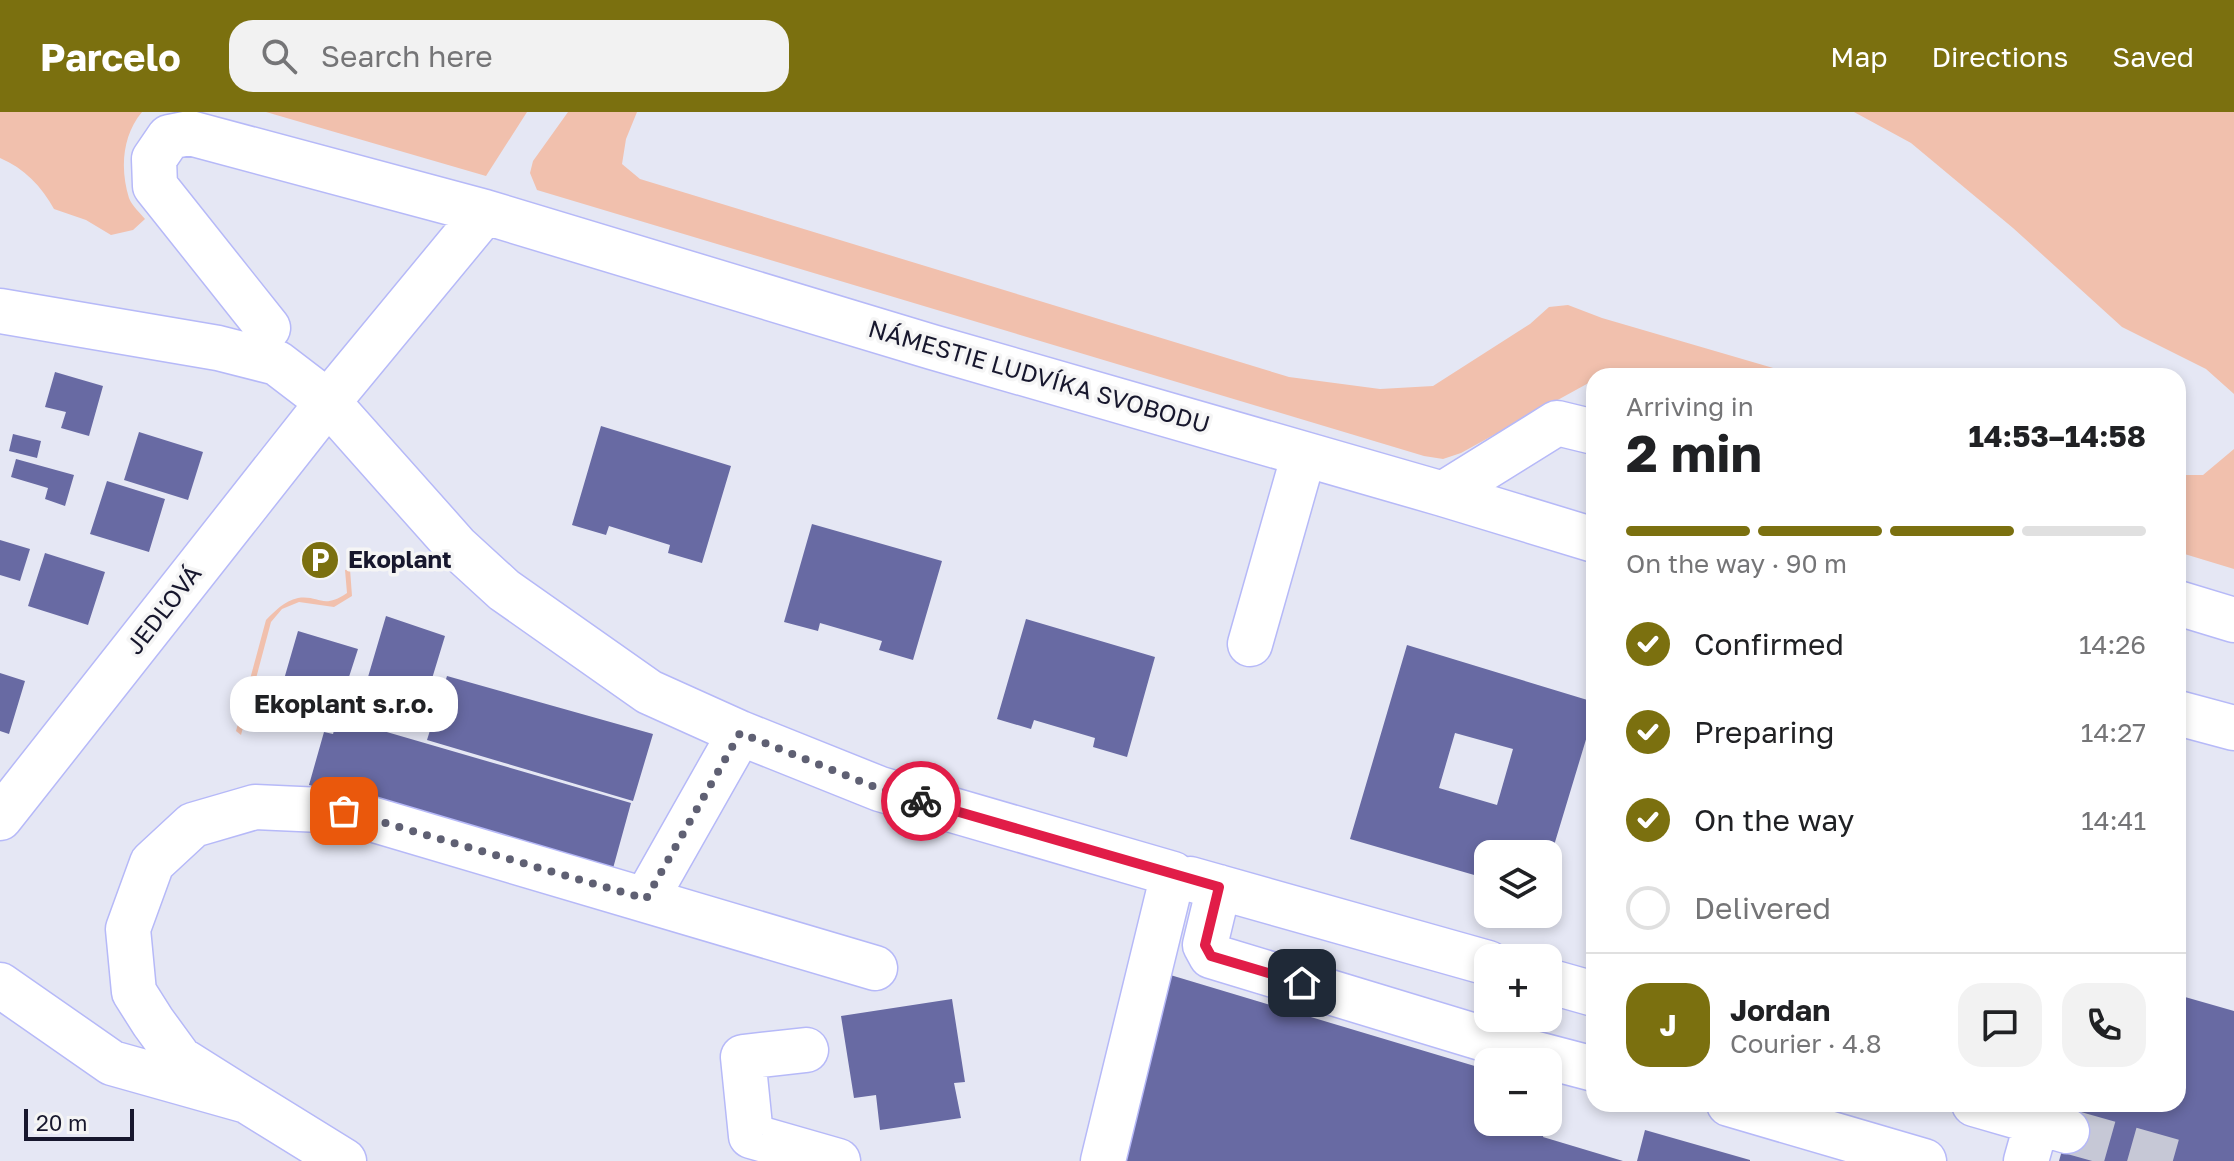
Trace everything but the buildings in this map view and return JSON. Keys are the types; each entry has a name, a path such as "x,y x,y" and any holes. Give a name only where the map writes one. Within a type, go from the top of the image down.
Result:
{"street":[{"name":"NÁMESTIE LUDVÍKA SVOBODU","path":"268,328 155,186 154,159 169,137 190,133 485,212 932,347 1586,538"},
{"name":"JEDĽOVÁ","path":"0,818 328,402 485,212"},
{"path":"0,311 251,354 277,363 328,402 457,547 504,590 649,692 740,733 880,789 1474,959"},
{"path":"1443,494 1557,423 1586,430"},
{"path":"1250,644 1304,454"},
{"path":"2186,605 2234,620"},
{"path":"2186,715 2234,728"},
{"path":"646,899 740,733"},
{"path":"344,1161 180,1059 134,992 128,929 152,863 193,825 255,807 344,811 875,968"},
{"path":"1103,1161 1173,874"},
{"path":"1219,887 1205,945 1211,956 1527,1034 1586,1065"},
{"path":"0,985 112,1063 247,1101"},
{"path":"1562,985 1586,992"},
{"path":"806,1050 743,1057 751,1136 838,1161"},
{"path":"1756,1112 1924,1161"},
{"path":"1990,1112 2044,1138"}],"shaded area":[{"path":"0,112 142,112 130,131 124,176 129,198 145,219 133,230 111,235 86,220 54,209 32,179 0,158"},
{"path":"266,112 527,112 486,176"},
{"path":"568,112 637,112 626,139 622,164 640,179 1289,377 1380,389 1433,386 1530,324 1549,307 1568,305 1602,318 1774,368 1586,368 1586,384 1461,453 1443,459 1424,456 537,190 530,173 533,161"},
{"path":"1854,112 2234,112 2234,394 2206,369 2122,327 2013,228 1911,143"},
{"path":"2234,449 2234,569 2186,554 2186,475 2203,475"},
{"path":"350,569 352,596 334,607 299,602 282,609 271,622 241,735 236,731 266,620 293,599 332,601 339,598 347,593 345,570"}],"tunnel":[{"path":"2067,1131 2173,1161"}],"way so far":[{"path":"344,811 646,899 740,733 880,789 921,801"}],"place":[{"name":"Ekoplant","path":"320,560"},
{"name":"Ekoplant s.r.o.","path":"344,811"}],"route":[{"path":"921,801 1219,887 1205,945 1211,956 1302,983"}]}
